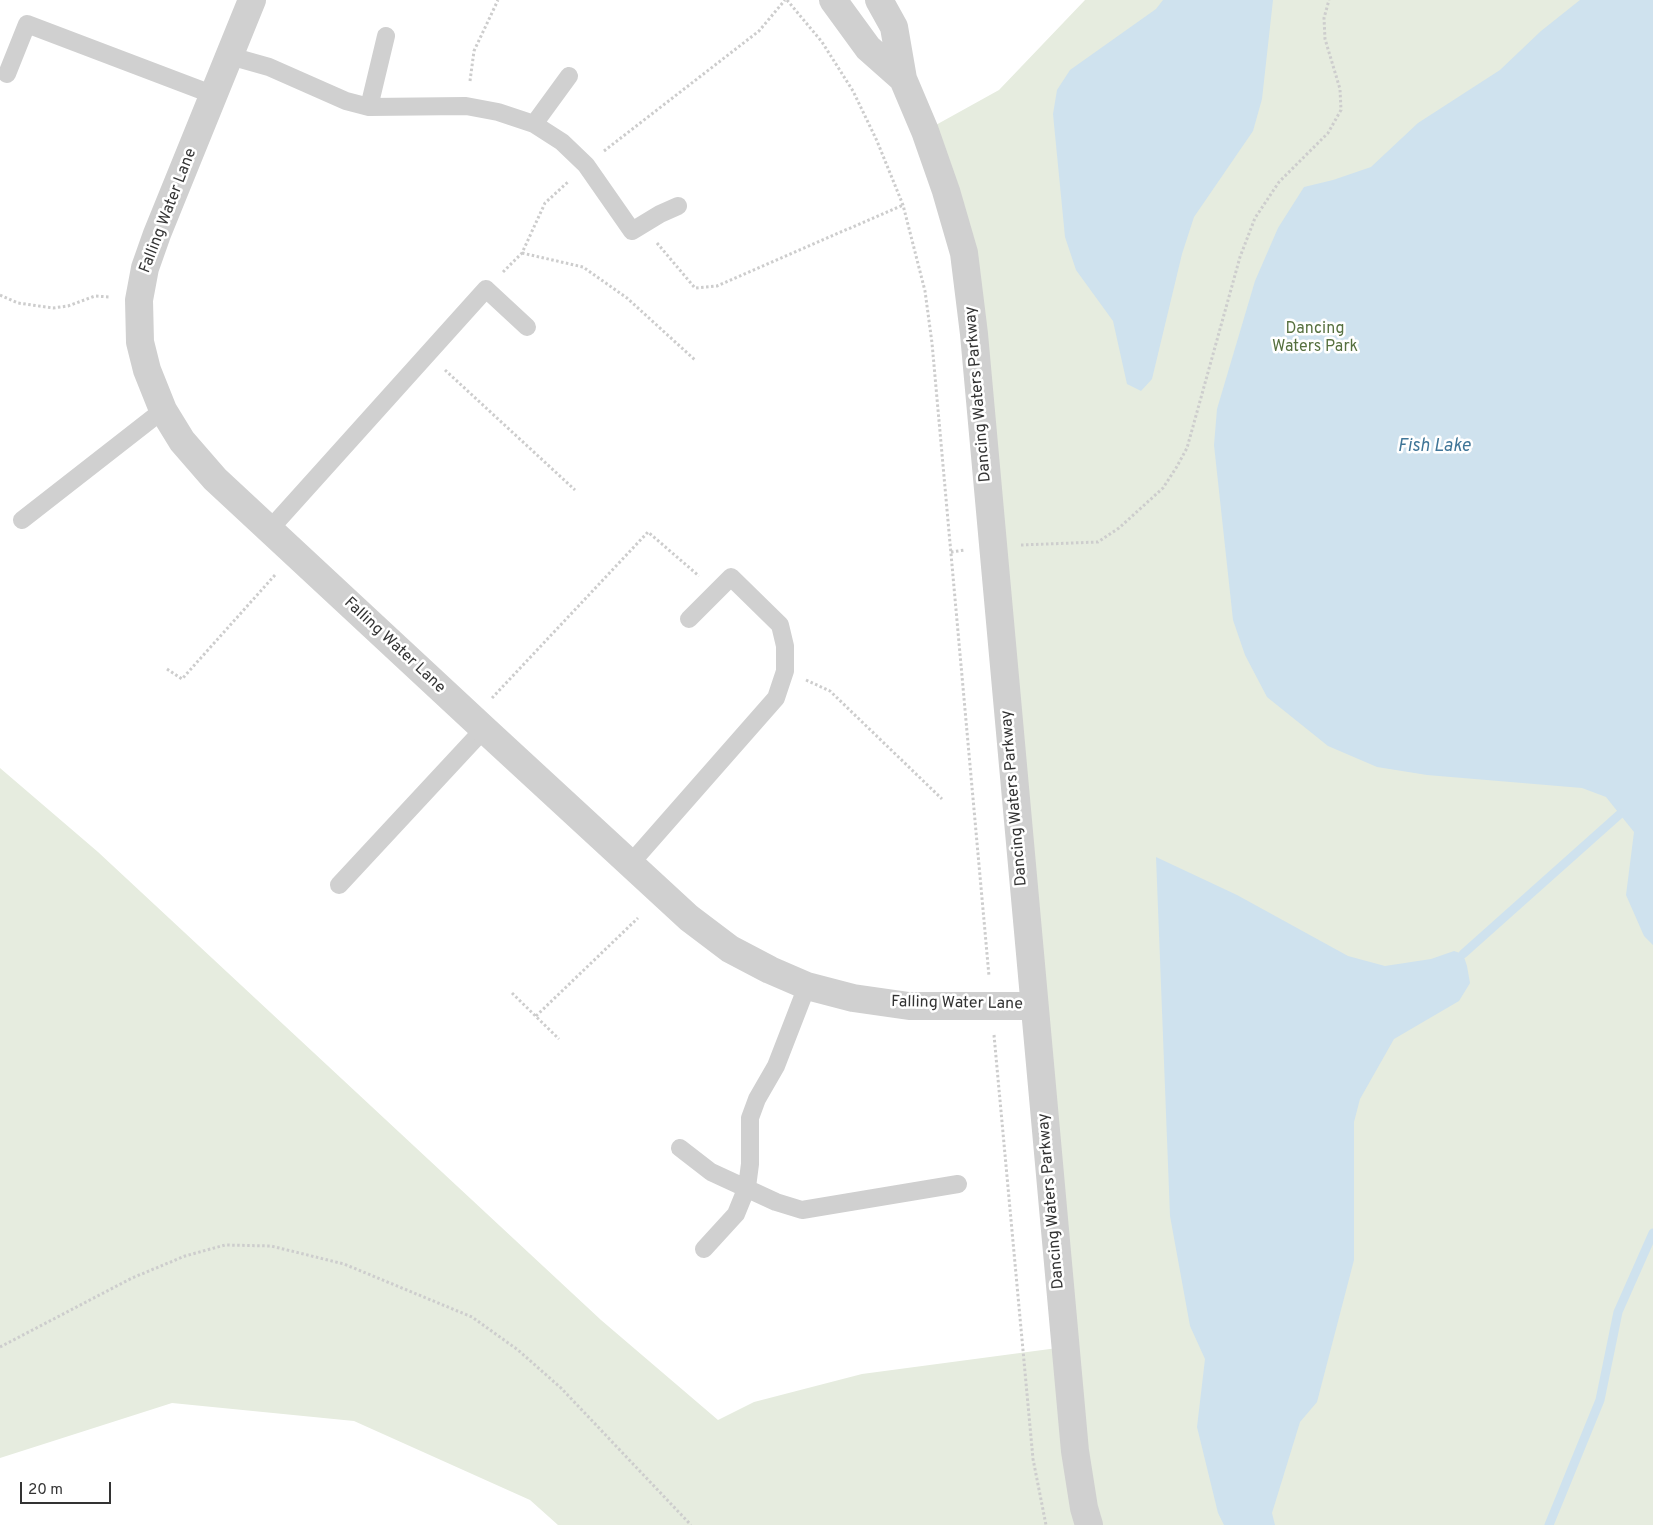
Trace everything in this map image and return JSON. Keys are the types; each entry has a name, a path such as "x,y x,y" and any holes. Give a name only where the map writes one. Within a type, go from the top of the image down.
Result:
{"street":[{"name":"Falling Water Lane","path":"252,0 157,234 145,268 139,300 140,342 147,370 163,410 182,441 215,479 477,724 689,918 730,949 770,970 807,986 853,998 909,1006 1034,1006"},
{"name":"Dancing Waters Parkway","path":"833,0 868,48 903,79"},
{"name":"Dancing Waters Parkway","path":"879,0 894,27 903,79 940,174 964,253 974,334 1075,1451 1084,1508 1089,1525"}],"lane":[{"path":"7,74 27,24 214,96"},
{"path":"369,107 386,36"},
{"path":"230,56 269,67 346,101 369,107 466,106 498,112 534,124 562,142 586,165 632,231 678,206"},
{"path":"534,124 569,76"},
{"path":"270,529 486,289 527,327"},
{"path":"22,520 163,410"},
{"path":"631,863 776,698 785,671 785,646 780,625 731,577 689,619"},
{"path":"340,885 477,724"},
{"path":"704,1249 736,1214 747,1187 750,1164 750,1118 757,1099 776,1066 807,986"},
{"path":"680,1148 711,1172 776,1202 802,1210 958,1184"}],"path":[{"path":"466,106 474,51 498,0"},
{"path":"486,289 522,253 545,203 586,165 759,31 786,0 822,42 853,91 877,141 904,205 925,291 951,552 1033,1459 1046,1525"},
{"path":"951,552 992,547 1098,542 1119,528 1163,488 1187,448 1240,257 1255,218 1279,182 1328,133 1341,110 1340,89 1325,39 1324,18 1329,0"},
{"path":"641,225 695,288 717,286 904,205"},
{"path":"522,253 583,267 627,298 695,360"},
{"path":"0,295 18,303 53,308 68,306 95,296 139,300"},
{"path":"428,354 575,490"},
{"path":"477,724 500,690 648,532 717,591"},
{"path":"167,669 182,679 294,552"},
{"path":"785,671 830,691 942,799"},
{"path":"536,1016 638,918"},
{"path":"512,993 559,1039"},
{"path":"0,1347 132,1278 185,1256 225,1245 271,1246 335,1262 472,1317 518,1350 561,1388 691,1525"}],"green space":[{"name":"Dancing Waters Park","path":"1085,0 1653,0 1653,1525 558,1525 530,1500 354,1421 172,1403 0,1458 0,768 98,852 601,1320 718,1420 754,1402 862,1374 1065,1347 974,334 925,131 999,90"}],"water":[{"path":"1163,0 1273,0 1262,99 1253,131 1194,217 1182,254 1152,379 1141,391 1127,384 1113,321 1076,270 1065,237 1053,114 1057,90 1070,70 1156,9"},
{"name":"Fish Lake","path":"1580,0 1653,0 1653,945 1644,936 1626,895 1634,832 1606,797 1582,788 1427,775 1377,767 1328,746 1267,697 1245,655 1233,620 1214,445 1217,409 1255,281 1278,228 1304,187 1333,180 1371,167 1418,123 1500,70 1541,31"},
{"path":"1156,857 1237,895 1348,956 1385,966 1431,959 1454,951 1463,954 1467,966 1470,983 1459,1001 1394,1039 1360,1099 1354,1122 1354,1260 1317,1402 1300,1422 1272,1513 1275,1525 1224,1525 1218,1513 1197,1427 1205,1359 1190,1326 1170,1216"}],"waterway":[{"path":"1463,954 1620,814"},
{"path":"1549,1525 1600,1400 1618,1312 1653,1233"}]}
